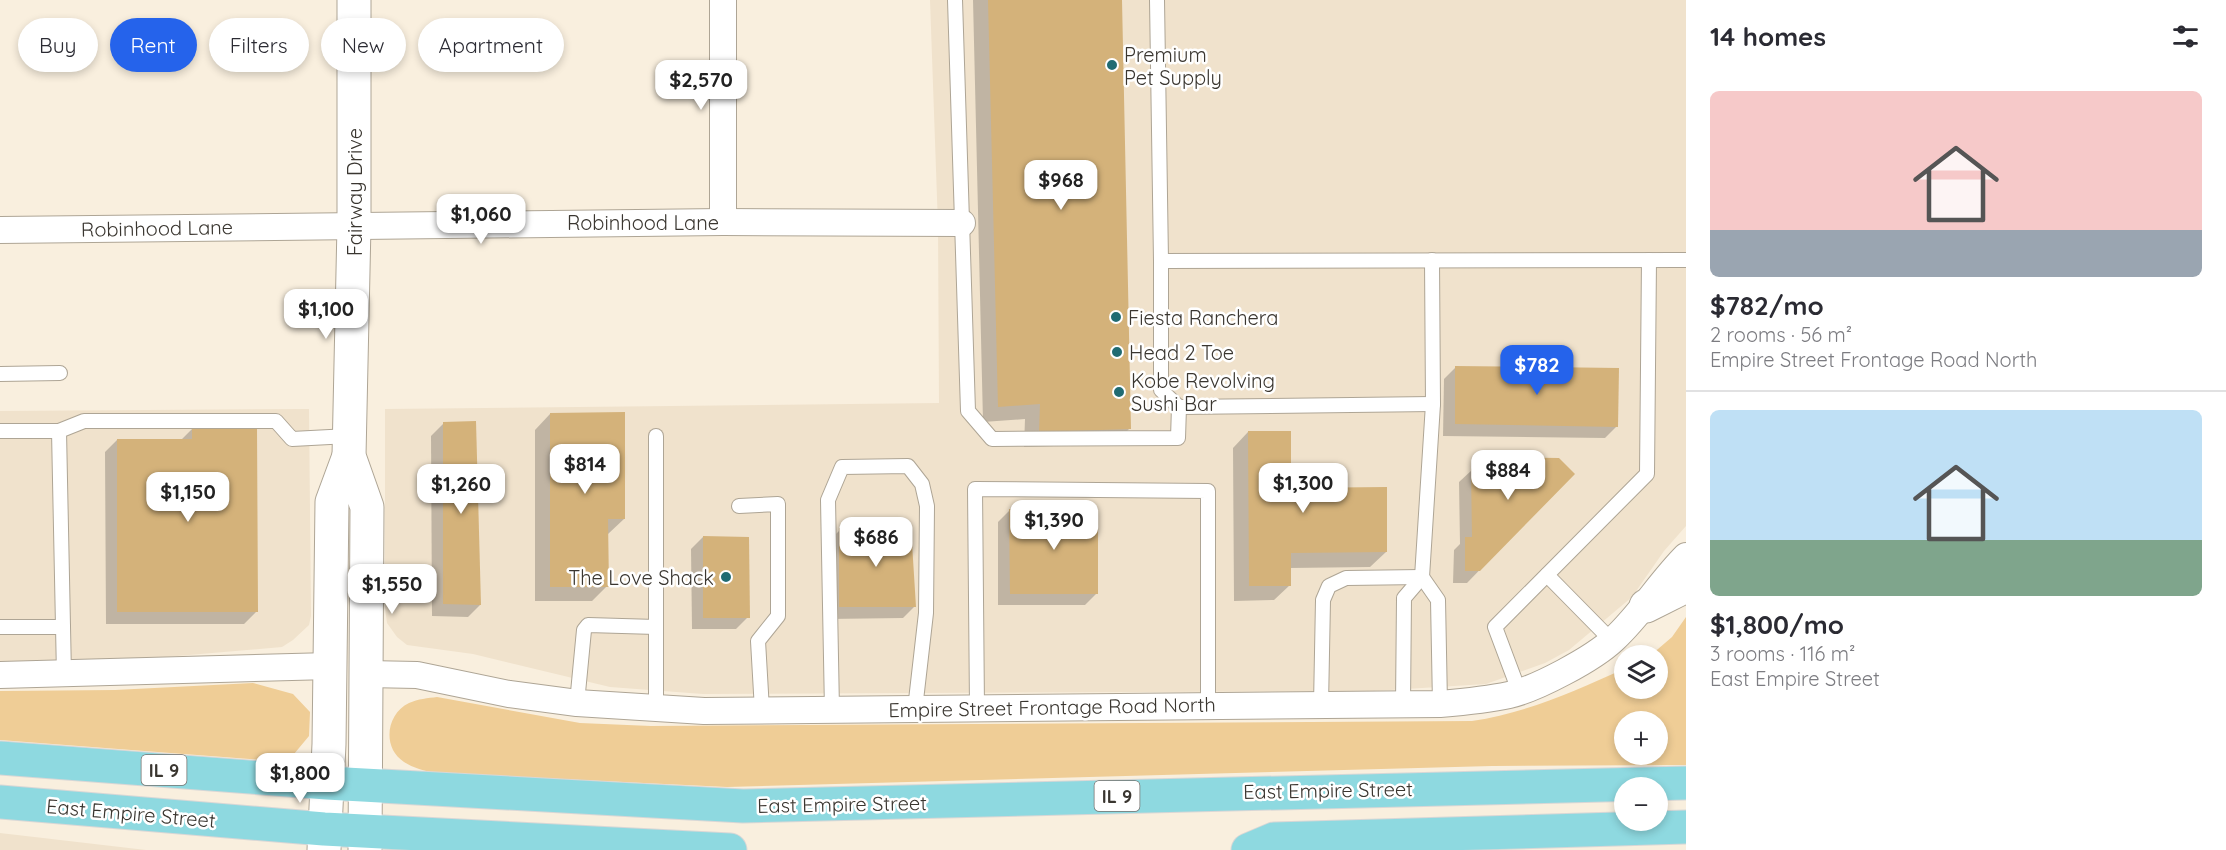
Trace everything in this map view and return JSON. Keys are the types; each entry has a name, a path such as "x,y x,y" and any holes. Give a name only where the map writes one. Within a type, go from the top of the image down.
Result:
{"main road":[{"name":"Fairway Drive","path":"324,839 330,666 332,502 349,446 354,225 354,0"},
{"name":"Fairway Drive","path":"349,446 367,507 365,841"},
{"path":"1646,606 1686,586"},
{"name":"East Empire Street","path":"0,758 327,783 743,806 1686,783"},
{"name":"East Empire Street","path":"0,802 324,839 730,850"},
{"path":"1248,850 1274,839 1686,827"}],"street":[{"path":"723,0 723,222"},
{"name":"Robinhood Lane","path":"0,230 723,222 962,224"},
{"name":"Empire Street Frontage Road North","path":"367,674 417,675 509,694 656,709 832,710 1440,704 1477,700 1519,691 1559,674 1612,641 1646,606 1686,556"},
{"path":"0,675 330,666"}],"lane":[{"path":"955,0 968,411 992,439 1178,438 1179,407"},
{"path":"1158,0 1161,390 1179,407 1433,404"},
{"path":"1403,704 1404,598 1422,577 1433,404 1432,260"},
{"path":"1519,691 1495,627 1647,474 1649,260"},
{"path":"1161,261 1686,260"},
{"path":"0,374 60,373"},
{"path":"0,431 59,431 84,421 276,421 292,439 349,446"},
{"path":"59,431 64,675"},
{"path":"656,436 656,709"},
{"path":"832,710 828,500 842,467 908,466 922,484 927,506 926,613 915,709"},
{"path":"977,707 975,489 1208,490 1208,705"},
{"path":"739,506 778,504 778,616 758,641 762,710"},
{"path":"1547,574 1612,641"},
{"path":"1422,577 1438,600 1440,704"},
{"path":"1321,705 1323,600 1329,586 1346,578 1422,577"},
{"path":"577,702 584,630 588,625 656,627"},
{"path":"0,627 63,627"}],"shaded area":[{"path":"930,0 1686,0 1686,526 1664,551 1632,597 1569,650 1545,663 1486,684 1374,691 703,694 610,687 473,654 407,645 397,637 387,623 385,608 385,409 939,403 938,226"},
{"path":"309,409 311,616 309,625 293,640 282,647 107,662 0,663 0,411"},
{"path":"1686,617 1686,765 1492,766 727,787 435,773 415,768 404,762 397,756 390,740 392,723 401,708 409,703 437,697 580,723 651,726 1472,721 1531,707 1614,673 1614,699 1668,699 1668,645 1663,645 1672,637"},
{"path":"253,683 293,694 310,712 309,736 294,754 263,760 0,740 0,691 115,690"},
{"path":"0,833 146,850 0,850"}],"building":[{"path":"988,0 1122,0 1131,429 1039,432 1040,404 998,407"},
{"path":"1455,366 1619,368 1618,427 1455,424"},
{"path":"625,412 625,519 608,519 609,587 550,587 550,413"},
{"path":"476,421 481,605 443,604 443,422"},
{"path":"192,426 257,427 258,612 117,612 117,439 192,439"},
{"path":"1248,431 1291,431 1291,488 1387,487 1387,552 1291,553 1291,586 1249,586"},
{"path":"1483,457 1559,458 1575,474 1480,571 1465,571 1465,537 1472,537 1471,469"},
{"path":"1009,509 1098,509 1098,594 1010,594"},
{"path":"911,527 916,607 839,607 839,528"},
{"name":"The Love Shack","path":"703,536 749,537 750,618 703,618"}],"place":[{"name":"Premium Pet Supply","path":"1112,65"},
{"name":"Fiesta Ranchera","path":"1116,317"},
{"name":"Head 2 Toe","path":"1117,352"},
{"name":"Kobe Revolving Sushi Bar","path":"1119,392"},
{"name":"The Love Shack","path":"726,577"}]}
